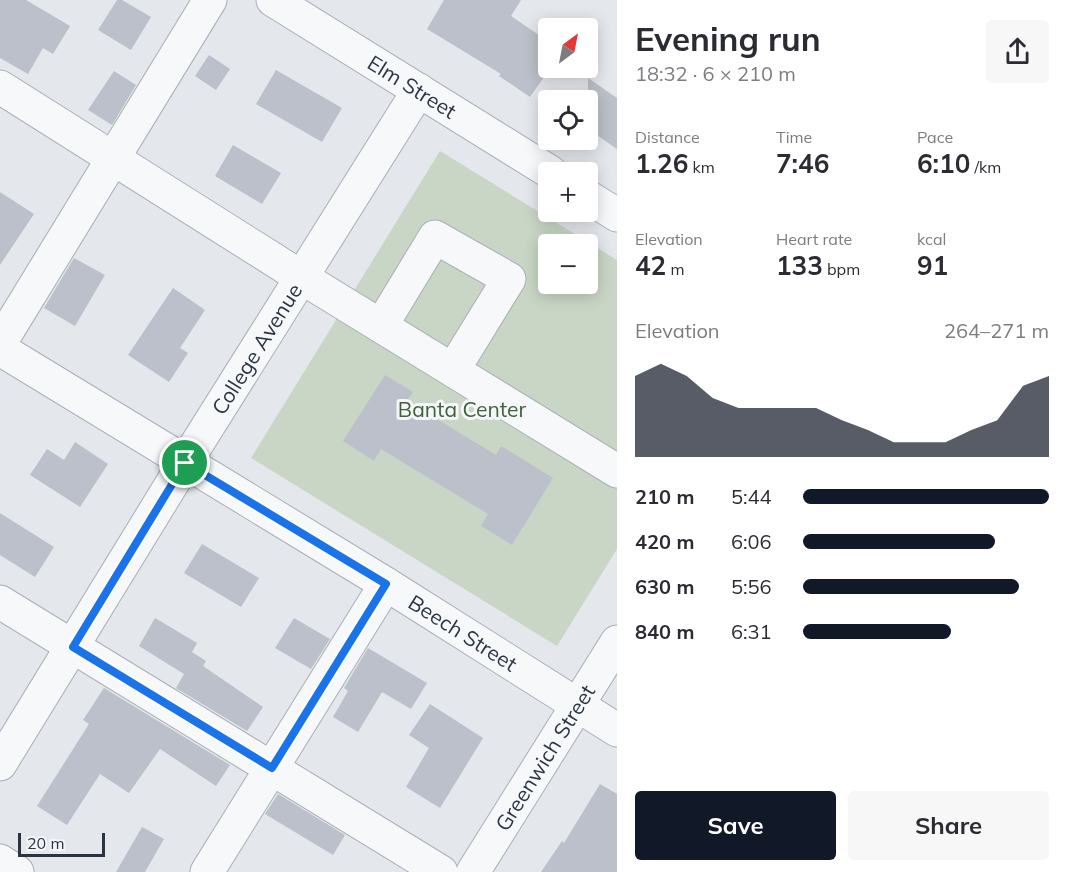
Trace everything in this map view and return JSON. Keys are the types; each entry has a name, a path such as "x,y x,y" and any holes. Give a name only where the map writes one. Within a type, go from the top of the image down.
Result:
{"street":[{"path":"0,343 210,0"},
{"name":"Elm Street","path":"273,0 538,164"},
{"path":"0,87 617,471"},
{"name":"College Avenue","path":"0,764 185,463 419,90"},
{"path":"598,203 617,215"},
{"path":"381,326 435,237 509,279 453,370"},
{"name":"Beech Street","path":"0,349 386,584 617,730"},
{"path":"207,872 386,584"},
{"path":"0,602 441,872"},
{"name":"Greenwich Street","path":"473,872 617,642"},
{"path":"0,861 17,872"}],"green space":[{"name":"Banta Center","path":"440,151 538,211 538,222 555,222 575,234 538,234 538,294 598,294 598,248 617,260 617,549 557,646 251,458"}],"building":[{"path":"0,0 26,0 70,26 53,54 43,48 28,74 0,58"},
{"path":"117,0 122,0 151,17 131,50 98,30"},
{"path":"444,0 521,0 511,16 538,34 538,78 543,78 530,97 499,76 501,74 427,29"},
{"path":"209,55 230,69 216,90 195,76"},
{"path":"276,70 342,108 322,142 256,104"},
{"path":"114,71 136,85 112,125 88,110"},
{"path":"588,78 617,98 617,149 598,136 598,90 588,90"},
{"path":"233,145 281,173 262,204 215,176"},
{"path":"0,192 34,214 0,265"},
{"path":"74,258 105,275 75,326 44,308"},
{"path":"173,288 205,310 180,348 188,353 169,382 128,355"},
{"path":"385,375 413,392 407,401 496,455 501,446 553,478 512,545 481,526 488,514 381,449 374,461 343,441"},
{"path":"75,442 108,464 80,507 30,475 47,449 64,460"},
{"path":"0,513 54,547 35,577 0,555"},
{"path":"202,544 259,578 241,607 184,573"},
{"path":"155,618 197,643 192,652 206,661 203,666 263,707 247,731 176,688 184,674 139,646"},
{"path":"294,618 330,639 311,669 275,648"},
{"path":"368,648 427,683 411,709 382,692 358,732 333,717 348,691 344,688"},
{"path":"104,688 230,765 216,786 160,749 129,793 100,774 67,825 37,806 89,724 83,720"},
{"path":"430,704 483,738 440,808 406,787 429,748 409,735"},
{"path":"600,784 617,794 617,872 541,872 562,841 564,843"},
{"path":"278,794 345,835 333,855 265,814"},
{"path":"142,827 164,839 145,872 116,872"}],"route":[{"path":"185,463 386,584 272,768 73,647 185,463"}]}
